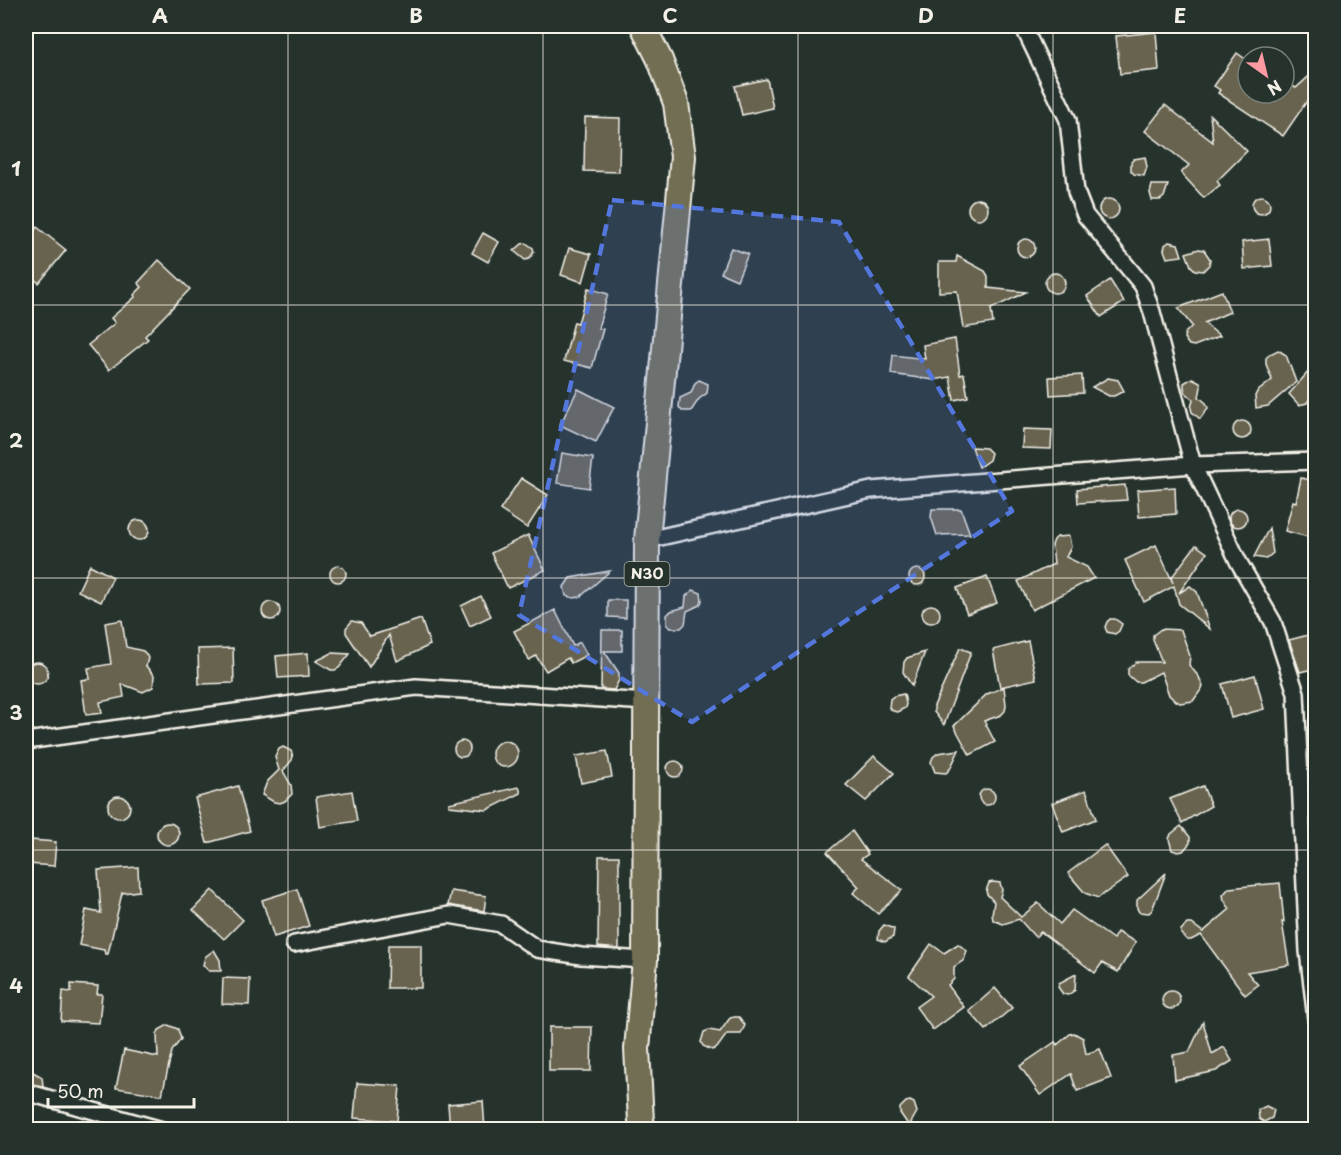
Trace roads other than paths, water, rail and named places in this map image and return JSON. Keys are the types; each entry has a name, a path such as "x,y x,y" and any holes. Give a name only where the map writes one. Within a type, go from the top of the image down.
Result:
{"main road":[{"name":"N30","path":"643,26 660,60 676,103 683,158 647,540 645,960 637,1049 641,1121 644,1130"}],"street":[{"path":"1023,26 1068,120 1076,192 1085,214 1143,286 1193,465 1238,561 1273,622 1296,693 1308,951 1316,1019"},
{"path":"647,540 871,490 1193,465 1316,461"},
{"path":"26,741 416,687 647,702"},
{"path":"294,944 449,915 501,924 537,949 581,956 645,960"},
{"path":"26,1092 162,1130"}]}
